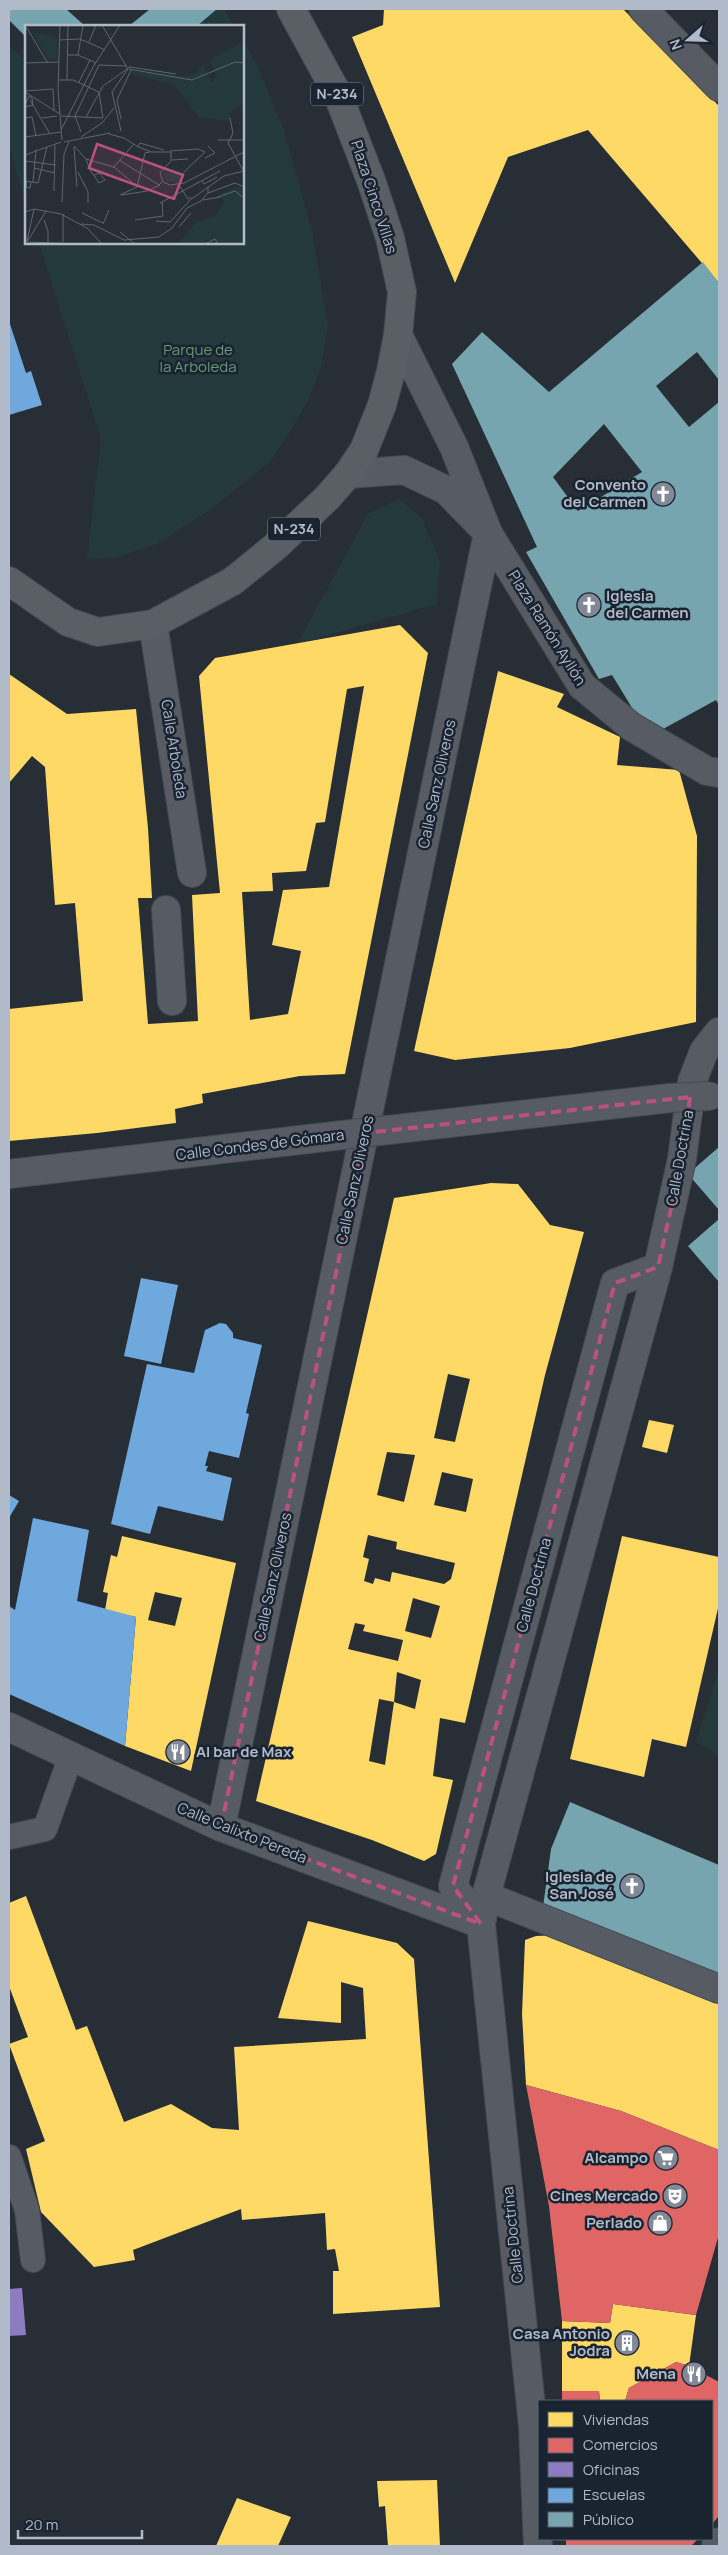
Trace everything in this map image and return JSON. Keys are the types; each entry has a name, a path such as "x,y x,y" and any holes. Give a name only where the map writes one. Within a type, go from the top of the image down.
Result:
{"main road":[{"name":"Plaza Cinco Villas","path":"9,582 68,622 98,632 153,624 233,581 327,498 348,474 364,450 382,405 398,335 402,292 390,238 375,192 338,95 291,9"}],"street":[{"path":"642,9 719,87"},
{"name":"Plaza Ramón Ayllón","path":"398,335 454,447 488,533 582,686 632,727 707,771 719,773"},
{"name":"Plaza Ramón Ayllón","path":"348,474 404,470 446,490 488,533"},
{"name":"Calle Sanz Oliveros","path":"221,1827 488,533"},
{"name":"Calle Arboleda","path":"153,624 192,873"},
{"path":"166,910 172,1001"},
{"name":"Calle Doctrina","path":"538,2546 533,2426 481,1924 486,1896 658,1267 682,1159 692,1082 712,1041"},
{"name":"Calle Condes de Gómara","path":"9,1174 670,1098 715,1096"},
{"name":"Calle Doctrina","path":"481,1924 453,1886 615,1283 658,1267"},
{"name":"Calle Calixto Pereda","path":"9,1726 221,1827 481,1924"},
{"path":"486,1896 719,1989"},
{"path":"716,2546 719,2542"}],"lane":[{"path":"9,1837 45,1828 71,1756"},
{"path":"9,2157 27,2210 33,2260"}],"highlighted area":[{"path":"690,1097 682,1159 658,1267 615,1283 453,1886 481,1924 221,1827 365,1133"}],"green space":[{"path":"217,9 224,9 233,25 198,25"},
{"name":"Parque de la Arboleda","path":"244,42 254,59 283,127 312,231 328,325 321,367 308,401 289,433 271,460 245,482 207,512 156,544 116,558 87,559 101,439 39,244 244,244"},
{"path":"9,46 25,59 25,199 9,146"},
{"path":"399,499 422,518 440,562 437,604 297,644 368,514"},
{"path":"719,1669 719,1756 696,1742"}],"building: Viviendas":[{"path":"384,9 623,9 719,106 719,283 588,130 508,157 455,283 352,37 383,25"},
{"path":"400,625 428,653 345,1074 300,1076 202,1094 203,1103 175,1109 176,1123 9,1141 9,1009 83,1001 75,903 55,905 45,767 32,756 9,783 9,674 67,714 136,709 148,828 152,898 138,898 148,1024 198,1021 192,895 220,893 199,676 215,658","holes":["364,686 329,887 283,890 272,945 301,951 288,1014 250,1020 242,892 273,891 272,873 306,871 316,823 325,822 347,689"]},
{"path":"498,671 564,694 557,707 620,737 617,765 679,770 697,836 696,1022 570,1048 455,1060 414,1051"},
{"path":"491,1183 518,1184 550,1225 584,1232 545,1375 465,1723 440,1718 433,1776 453,1780 436,1854 424,1861 372,1840 256,1801 394,1198","holes":["448,1374 470,1379 455,1442 434,1438","387,1452 415,1455 404,1502 377,1495","442,1472 473,1479 466,1512 434,1505","368,1535 397,1542 396,1549 455,1563 451,1579 444,1584 392,1572 390,1582 375,1578 373,1584 364,1581 369,1559 363,1557","413,1598 440,1606 431,1638 405,1631","355,1623 365,1625 363,1631 403,1640 398,1661 348,1649","397,1672 421,1680 415,1709 394,1702","379,1699 394,1702 385,1765 369,1761"]},
{"path":"649,1420 674,1425 667,1453 642,1447"},
{"path":"122,1536 236,1563 191,1771 125,1746 136,1617 105,1610 108,1593 103,1592 111,1555 117,1557","holes":["155,1592 182,1598 175,1626 148,1620"]},
{"path":"622,1536 719,1557 719,1604 686,1747 652,1739 644,1777 570,1759"},
{"path":"26,1896 76,2030 87,2026 124,2122 171,2104 212,2128 239,2130 234,2047 366,2039 363,1988 341,1982 341,2023 278,2018 308,1921 397,1943 414,1959 440,2307 333,2314 333,2271 339,2271 335,2249 327,2250 325,2213 242,2220 241,2209 133,2250 135,2260 94,2267 41,2212 26,2149 45,2141 9,2044 28,2037 9,1986 9,1903"},
{"path":"559,1935 719,2003 719,2150 621,2111 526,2085 522,2014 525,1940 536,1936"},
{"name":"Casa Antonio Jodra","path":"613,2304 696,2315 689,2366 676,2362 629,2388 625,2400 600,2400 599,2391 562,2391 562,2321 610,2323"},
{"path":"437,2480 440,2546 388,2546 385,2506 379,2507 377,2481"},
{"path":"237,2498 291,2517 278,2546 216,2546"}],"building: Comercios":[{"path":"526,2085 621,2111 719,2150 719,2234 696,2315 613,2304 610,2323 562,2321 549,2206"},
{"path":"676,2362 689,2366 719,2382 719,2516 713,2523 713,2400 625,2400 629,2388"},
{"path":"562,2391 599,2391 600,2400 562,2400"},
{"path":"566,2540 697,2540 691,2546 566,2546"}],"building: Oficinas":[{"path":"22,2288 26,2335 9,2336 9,2289"}],"building: Escuelas":[{"path":"9,321 26,373 31,371 42,405 9,415"},
{"path":"141,1278 178,1285 161,1364 124,1356"},
{"path":"220,1323 226,1324 233,1333 233,1338 262,1345 246,1413 249,1414 239,1458 209,1451 205,1466 208,1466 206,1471 232,1478 223,1521 158,1506 150,1534 111,1524 147,1364 194,1373 205,1330"},
{"path":"9,1495 19,1501 9,1518"},
{"path":"33,1518 89,1530 77,1601 136,1617 125,1746 9,1694 9,1606 15,1610"}],"building: Público":[{"path":"9,9 66,9 84,25 25,25 25,36 9,20"},
{"path":"150,9 217,9 198,25 130,25"},
{"name":"Convento del Carmen","path":"703,262 719,283 719,380 697,352 656,386 689,427 719,402 719,705 716,700 663,729 634,711 612,675 599,679 526,552 537,547 452,364 482,332 549,392","holes":["604,424 642,472 578,511 553,477"]},
{"path":"719,1147 719,1210 688,1174"},
{"path":"719,1219 719,1282 688,1246"},
{"name":"Iglesia de San José","path":"570,1802 719,1865 719,1978 543,1907 551,1849"}],"place":[{"name":"Convento del Carmen","path":"663,494"},
{"name":"Iglesia del Carmen","path":"589,605"},
{"name":"Al bar de Max","path":"178,1752"},
{"name":"Iglesia de San José","path":"632,1886"},
{"name":"Alcampo","path":"666,2158"},
{"name":"Cines Mercado","path":"675,2196"},
{"name":"Perlado","path":"660,2223"},
{"name":"Casa Antonio Jodra","path":"627,2343"},
{"name":"Mena","path":"694,2374"}]}
